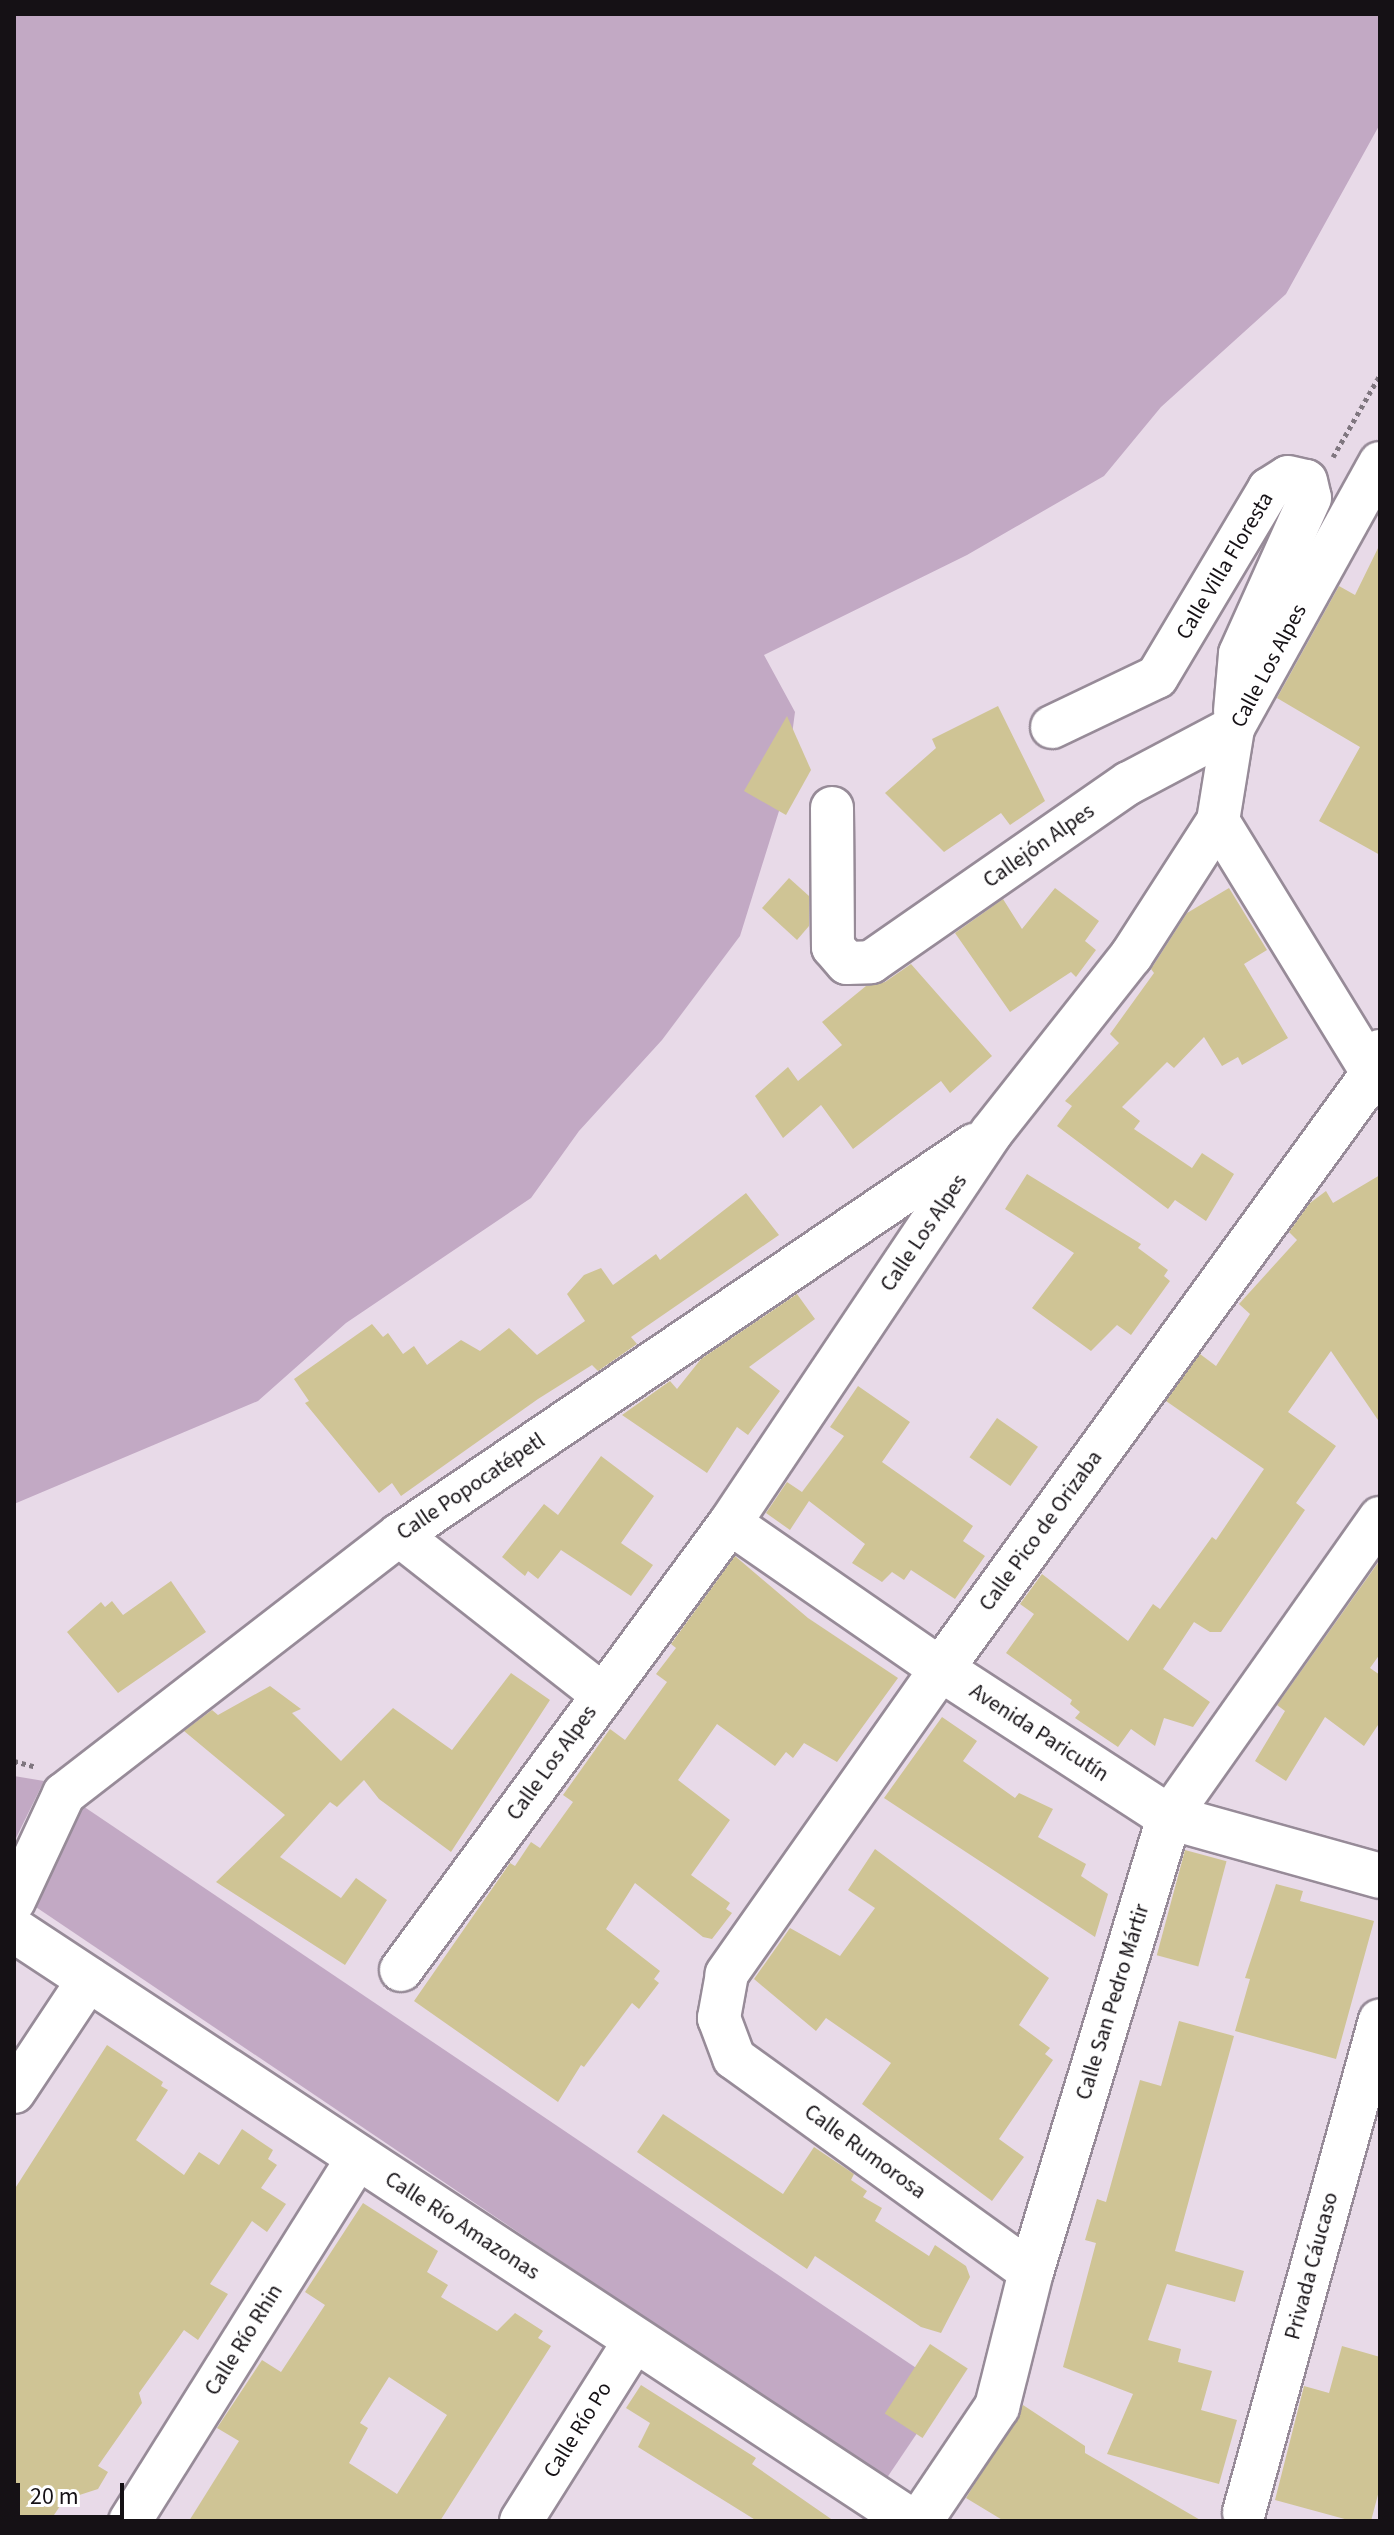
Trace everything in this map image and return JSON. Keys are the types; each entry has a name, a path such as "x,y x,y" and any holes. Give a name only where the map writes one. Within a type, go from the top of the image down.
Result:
{"street":[{"name":"Calle Los Alpes","path":"401,1970 730,1523 991,1133 1131,956 1218,821 1233,728 1380,463"},
{"name":"Calle Villa Floresta","path":"1052,727 1157,677 1269,489 1288,477 1306,481 1310,498 1240,654 1233,728"},
{"name":"Callejón Alpes","path":"832,808 833,947 847,963 871,962 1129,783 1233,728"},
{"path":"1218,821 1378,1070"},
{"name":"Calle Pico de Orizaba","path":"719,2018 727,1974 941,1669 1378,1070"},
{"name":"Calle Popocatépetl","path":"14,1901 64,1794 399,1535 991,1133"},
{"name":"Calle San Pedro Mártir","path":"920,2521 997,2407 1031,2272 1169,1817 1380,1518"},
{"name":"Avenida Paricutín","path":"730,1523 941,1669 1169,1817 1380,1876"},
{"path":"399,1535 602,1694"},
{"name":"Calle Río Amazonas","path":"14,1930 911,2521"},
{"path":"14,2092 89,1979"},
{"name":"Calle Rumorosa","path":"719,2018 734,2058 1031,2272"},
{"name":"Privada Cáucaso","path":"1244,2512 1380,2020"},
{"name":"Calle Río Rhin","path":"130,2521 358,2158"},
{"name":"Calle Río Po","path":"521,2521 635,2340"}],"path":[{"path":"1310,498 1380,375"}],"shaded area":[{"path":"14,14 1380,14 1380,124 1286,294 1161,407 1104,476 967,555 764,655 795,712 784,795 740,936 662,1040 579,1131 531,1198 346,1323 258,1401 14,1504"},
{"path":"14,1776 44,1781 14,1842"},
{"path":"74,1800 947,2389 885,2480 14,1892"}],"building":[{"path":"1380,544 1380,855 1319,821 1360,747 1277,698 1339,586 1355,595"},
{"path":"998,706 1045,801 1010,825 1001,813 944,852 885,793 936,748 932,739"},
{"path":"787,716 811,770 786,815 744,791"},
{"path":"789,878 809,896 809,926 797,940 762,908"},
{"path":"1055,888 1099,921 1085,941 1096,950 1076,977 1071,972 1010,1012 955,933 1003,899 1022,929"},
{"path":"1229,888 1267,950 1244,964 1288,1038 1242,1065 1238,1057 1222,1066 1204,1037 1174,1068 1167,1062 1122,1107 1140,1121 1134,1129 1192,1168 1202,1153 1234,1174 1206,1221 1175,1200 1168,1209 1057,1126 1072,1106 1065,1101 1119,1043 1110,1034 1154,973 1151,969 1187,913"},
{"path":"911,964 992,1056 950,1093 941,1081 853,1149 821,1105 783,1138 755,1096 788,1067 798,1081 842,1045 822,1022 866,986 885,982"},
{"path":"1027,1174 1141,1244 1138,1248 1168,1270 1164,1276 1170,1281 1131,1335 1117,1325 1091,1351 1032,1308 1074,1253 1005,1209"},
{"path":"1380,1175 1380,1423 1331,1351 1288,1412 1336,1446 1296,1503 1305,1510 1221,1632 1210,1632 1194,1622 1163,1669 1210,1702 1193,1727 1164,1718 1155,1746 1131,1729 1118,1747 1075,1718 1080,1712 1070,1704 1072,1700 1006,1653 1034,1614 1020,1604 1042,1574 1128,1641 1153,1604 1160,1609 1212,1537 1216,1540 1264,1469 1166,1401 1200,1354 1216,1366 1250,1314 1239,1304 1297,1240 1289,1232 1310,1203 1326,1191 1333,1203"},
{"path":"746,1193 779,1235 631,1337 637,1344 598,1371 592,1365 538,1399 401,1496 392,1483 379,1493 305,1403 309,1401 294,1379 372,1324 383,1337 388,1333 403,1354 414,1346 427,1365 461,1340 480,1351 509,1328 537,1355 585,1321 567,1294 584,1275 601,1268 613,1285 656,1254 660,1260"},
{"path":"797,1294 815,1319 749,1367 780,1391 748,1435 737,1427 707,1473 622,1415 670,1381 677,1389 701,1359"},
{"path":"858,1386 910,1422 882,1462 973,1526 963,1541 985,1556 955,1599 911,1570 904,1580 892,1572 882,1582 852,1563 865,1544 809,1501 790,1530 766,1513 787,1482 802,1492 844,1436 830,1427"},
{"path":"997,1418 1038,1447 1010,1486 969,1457"},
{"path":"601,1456 654,1496 621,1543 653,1565 631,1596 561,1550 538,1579 528,1571 525,1576 502,1557 544,1504 558,1515"},
{"path":"735,1556 808,1618 898,1678 837,1762 804,1743 793,1758 786,1752 775,1766 717,1724 678,1780 730,1820 691,1875 730,1903 726,1909 732,1913 712,1939 703,1937 635,1883 606,1929 660,1971 654,1979 659,1983 639,2009 632,2003 584,2067 581,2065 558,2102 414,2001 510,1863 515,1866 531,1842 540,1848 573,1802 563,1795 610,1729 625,1740 667,1682 656,1674 676,1648 671,1644"},
{"path":"1380,1560 1380,1654 1370,1668 1380,1675 1380,1722 1364,1746 1325,1717 1286,1781 1255,1761 1285,1711 1277,1705"},
{"path":"171,1581 206,1632 118,1693 67,1632 101,1602 105,1607 112,1601 123,1615"},
{"path":"511,1673 550,1700 451,1852 379,1799 364,1780 337,1807 330,1802 280,1857 341,1898 356,1878 387,1900 345,1965 216,1882 285,1815 184,1731 212,1710 218,1715 270,1686 301,1709 292,1713 341,1761 393,1708 452,1750"},
{"path":"942,1717 977,1741 963,1761 1015,1798 1019,1793 1053,1809 1038,1837 1086,1864 1081,1876 1108,1894 1095,1937 884,1798"},
{"path":"875,1849 1049,1978 1019,2025 1050,2048 1045,2054 1053,2060 999,2139 1024,2157 992,2201 862,2104 891,2063 826,2018 816,2031 754,1979 790,1928 840,1956 875,1908 848,1890"},
{"path":"1185,1850 1227,1861 1198,1966 1157,1955"},
{"path":"1276,1884 1303,1891 1300,1901 1374,1921 1336,2059 1235,2031 1250,1979 1245,1978"},
{"path":"1179,2021 1234,2036 1175,2251 1244,2271 1235,2302 1167,2284 1148,2340 1181,2349 1178,2362 1212,2371 1201,2410 1237,2420 1219,2484 1107,2454 1133,2394 1063,2367 1096,2243 1085,2240 1097,2199 1106,2202 1140,2080 1161,2086"},
{"path":"107,2045 163,2082 161,2086 168,2090 136,2140 184,2175 199,2152 219,2165 242,2129 273,2150 268,2159 277,2165 261,2188 286,2204 267,2232 252,2221 210,2284 228,2294 198,2340 184,2330 139,2393 142,2403 98,2466 108,2472 98,2489 64,2500 50,2521 14,2521 14,2190"},
{"path":"663,2114 783,2194 814,2147 854,2174 851,2180 867,2191 863,2197 882,2208 875,2221 929,2256 935,2245 966,2266 970,2277 941,2333 921,2327 815,2256 807,2269 637,2152"},
{"path":"363,2203 438,2251 427,2272 448,2285 441,2297 497,2331 515,2313 543,2331 538,2338 551,2346 440,2521 189,2521 239,2441 217,2428 262,2360 281,2372 325,2305 305,2292","holes":["389,2377 447,2415 397,2494 349,2463 368,2428 360,2423"]},
{"path":"930,2344 968,2369 923,2438 885,2414"},
{"path":"1342,2346 1380,2357 1380,2487 1371,2521 1352,2521 1275,2500 1304,2386 1329,2393"},
{"path":"641,2385 756,2458 752,2464 834,2521 757,2521 638,2447 650,2423 626,2408"},
{"path":"1023,2405 1085,2446 1085,2453 1202,2521 1004,2521 966,2498"}]}
